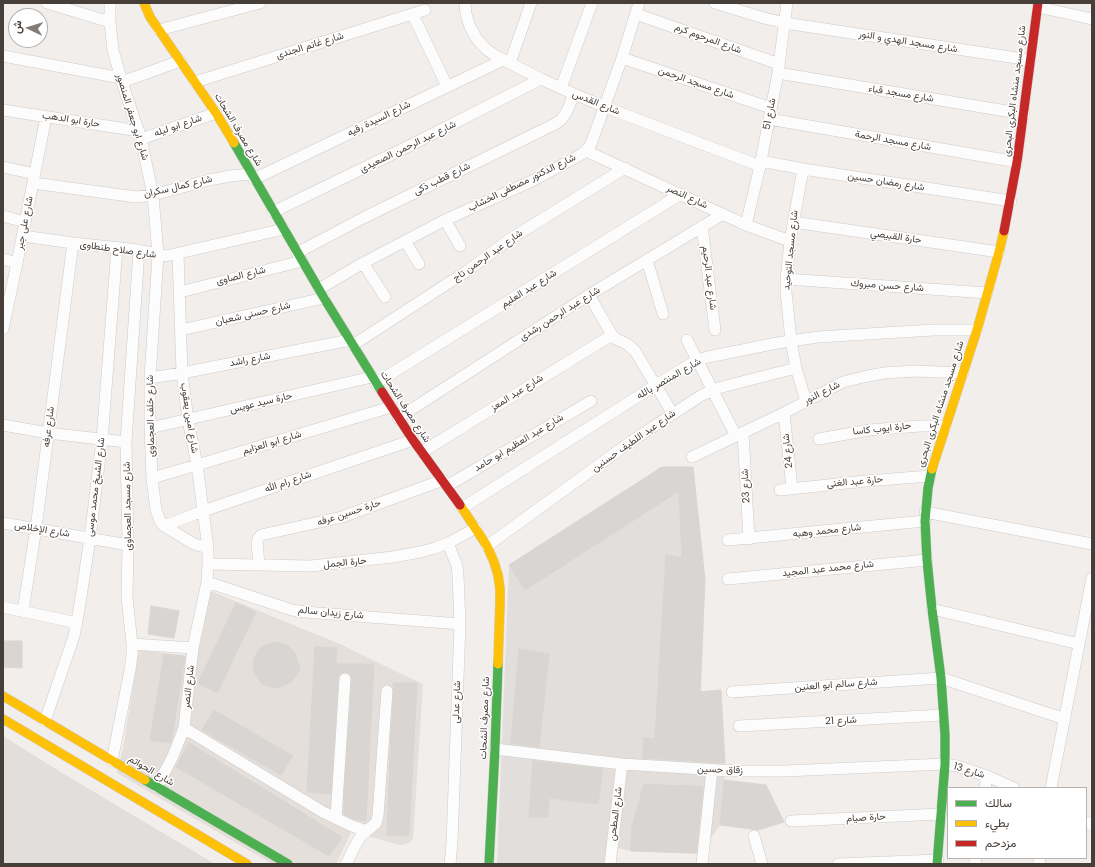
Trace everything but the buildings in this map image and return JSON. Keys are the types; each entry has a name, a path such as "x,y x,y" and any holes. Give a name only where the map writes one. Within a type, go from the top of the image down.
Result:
{"street":[{"path":"47,3 110,22"},
{"name":"شارع ابو جعفر المنصور","path":"110,3 110,22 113,50 121,80 140,135 153,195 158,255"},
{"name":"شارع مصرف الشحات","path":"144,3 150,17 216,113 273,212 374,380 413,440 476,528 487,546 494,562 500,589 495,749 489,864"},
{"path":"159,30 260,3"},
{"name":"شارع القدس","path":"465,3 466,14 470,27 477,39 486,49 507,61 541,79 605,107 760,164"},
{"path":"507,61 531,3"},
{"path":"561,88 592,3"},
{"name":"شارع مسجد الهدي و النور","path":"715,3 785,23 1030,60"},
{"name":"شارع 51","path":"746,225 770,114 787,3"},
{"path":"1038,5 1092,19"},
{"name":"شارع مسجد منشاه البكرى البحرى","path":"937,862 945,764 941,678 927,560 925,516 928,488 934,461 977,330 999,252 1017,162 1038,5"},
{"name":"شارع الدكتور مصطفى الخشاب","path":"322,294 364,263 445,220 532,181 582,154 592,141 622,58 638,8"},
{"name":"شارع المرحوم كرم","path":"638,8 778,69"},
{"name":"شارع غانم الجندى","path":"195,82 425,10"},
{"path":"413,14 447,86"},
{"path":"3,56 121,80 180,61"},
{"name":"شارع مسجد الرحمن","path":"622,58 770,114"},
{"name":"شارع السيدة رقيه","path":"253,177 447,86 507,61"},
{"name":"شارع مسجد قباء","path":"778,69 1024,114"},
{"name":"شارع عبد الرحمن الصعيدى","path":"273,212 411,145 541,79"},
{"name":"شارع قطب ذكى","path":"300,257 364,218 555,124 562,119 574,94"},
{"name":"حارة ابو الدهب","path":"3,110 140,135"},
{"name":"شارع ابو ليله","path":"140,135 216,113"},
{"name":"شارع مسجد الرحمة","path":"770,114 1017,162"},
{"name":"شارع على جبر","path":"3,329 26,222 46,117"},
{"name":"شارع النصر","path":"586,150 746,225 790,241"},
{"name":"شارع رمضان حسين","path":"760,164 803,169 1010,201"},
{"name":"شارع كمال سكران","path":"3,167 34,179 127,196 153,195 230,176 253,177"},
{"name":"شارع عبد الرحمن تاج","path":"351,342 468,272 510,239 625,168"},
{"name":"شارع مسجد التوحيد","path":"803,169 790,241 786,292 791,340 796,368 806,401"},
{"name":"شارع عبد العليم","path":"374,380 681,194"},
{"name":"شارع عبد الرحمن رشدى","path":"398,418 589,295 723,214"},
{"path":"3,216 26,222"},
{"path":"445,220 460,246"},
{"name":"حارة القبيصي","path":"793,222 999,252"},
{"name":"شارع عبد الرحيم","path":"702,226 715,330"},
{"name":"شارع صلاح طنطاوى","path":"23,236 139,250 166,256 284,229"},
{"path":"405,241 419,264"},
{"name":"شارع عرفه","path":"23,611 36,528 73,243"},
{"name":"شارع الشيخ محمد موسى","path":"45,721 74,636 90,538 102,440 117,248"},
{"name":"شارع مسجد العجماوى","path":"112,761 130,670 132,644 127,597 128,545 126,442 139,250"},
{"name":"شارع امين يعقوب","path":"178,254 182,373 188,420 197,465 208,548 207,582"},
{"name":"شارع خلف العجماوى","path":"158,255 150,378 150,428 152,478 156,510 160,521 164,526"},
{"name":"شارع الصاوى","path":"180,292 300,257"},
{"path":"3,259 17,263"},
{"path":"647,260 663,314"},
{"path":"364,263 385,297"},
{"name":"شارع حسن مبروك","path":"786,279 987,293"},
{"name":"شارع حسنى شعبان","path":"181,330 322,294"},
{"path":"589,295 612,335 635,351 673,414"},
{"name":"شارع المنتصر بالله","path":"462,508 697,360 791,340 818,337 933,330 977,330"},
{"name":"شارع عبد المعز","path":"422,452 612,335"},
{"path":"686,340 712,390 739,434"},
{"name":"شارع راشد","path":"150,378 351,342"},
{"name":"شارع عبد اللطيف حسنين","path":"487,546 633,440 702,394 796,368"},
{"name":"شارع النور","path":"692,457 784,413 842,382 862,376 884,373 914,371 963,373"},
{"name":"حارة سيد عويس","path":"150,428 374,380"},
{"name":"شارع عبد العظيم ابو حامد","path":"445,483 591,401"},
{"name":"شارع ابو العزايم","path":"152,478 391,407"},
{"name":"شارع 24","path":"784,413 792,488"},
{"path":"3,425 48,433 126,442"},
{"name":"حارة ايوب كاسا","path":"819,439 876,429 946,426"},
{"name":"شارع 23","path":"739,434 749,538"},
{"name":"شارع رام الله","path":"164,526 203,511 413,440"},
{"name":"حارة عبد الغنى","path":"780,490 866,480 930,476"},
{"name":"حارة حسين عرفه","path":"259,565 257,542 261,535 342,517 445,483"},
{"name":"شارع محمد وهبه","path":"728,540 925,516 1092,544"},
{"name":"شارع الإخلاص","path":"3,523 128,545"},
{"path":"164,526 194,544 208,548"},
{"name":"حارة الجمل","path":"208,564 311,566 393,557 420,552 448,543 476,528"},
{"name":"شارع عدلى","path":"448,543 457,566 460,624 450,864"},
{"name":"شارع محمد عبد المجيد","path":"728,579 927,560"},
{"path":"1051,787 1092,578"},
{"name":"شارع النصر","path":"157,787 173,756 184,728 193,648 207,582"},
{"name":"شارع زيدان سالم","path":"207,582 292,610 460,624"},
{"path":"3,606 77,623"},
{"path":"932,609 1079,644"},
{"path":"132,644 193,648"},
{"path":"941,678 1065,719"},
{"name":"شارع سالم ابو العنين","path":"732,692 941,678"},
{"path":"336,818 345,679"},
{"path":"346,864 361,836 376,823 378,816 387,692"},
{"name":"شارع الحواتم","path":"3,696 288,864"},
{"name":"شارع 21","path":"739,726 943,715"},
{"path":"3,719 247,864"},
{"path":"184,728 336,818 367,831"},
{"name":"زقاق حسين","path":"495,749 622,764 712,770 784,771 945,764"},
{"name":"شارع المطحن","path":"610,864 622,764"},
{"name":"شارع 13","path":"945,764 957,766 986,776 1012,787"},
{"path":"702,864 712,770"},
{"path":"985,787 986,776"},
{"name":"حارة صيام","path":"791,821 941,814"},
{"path":"754,836 762,864"},
{"path":"233,856 244,851 246,847 245,839"},
{"path":"260,860 269,853"},
{"path":"838,864 937,862"}],"shaded area":[{"path":"659,467 693,467 705,580 701,691 721,690 725,763 720,825 700,854 631,851 617,848 615,864 497,864 509,565 654,472"},
{"path":"201,587 342,645 423,684 413,839 410,842 399,845 352,831 336,864 272,864 117,773 123,748 139,650 187,656"},
{"path":"3,736 59,771 215,864 3,864"}],"traffic: fast":[{"path":"234,143 324,298 382,392"},
{"path":"932,469 928,488 925,521 927,560 941,678 945,735 945,764 937,864"},
{"path":"489,864 498,664"},
{"path":"145,780 288,864"}],"traffic: slow":[{"path":"144,3 150,17 216,113 234,143"},
{"path":"932,469 977,330 1004,231"},
{"path":"460,505 487,546 498,575 500,589 498,664"},
{"path":"3,696 145,780"},
{"path":"3,719 247,864"}],"traffic: jam":[{"path":"1004,231 1017,162 1038,3"},
{"path":"382,392 413,440 460,505"}]}
